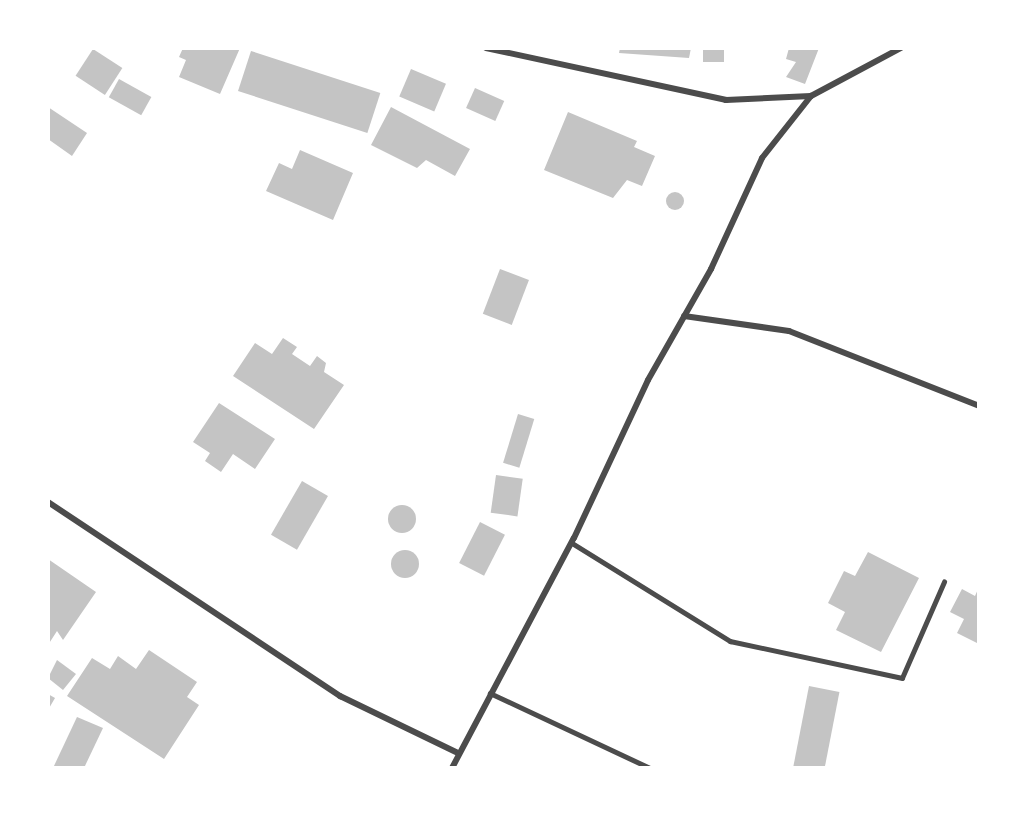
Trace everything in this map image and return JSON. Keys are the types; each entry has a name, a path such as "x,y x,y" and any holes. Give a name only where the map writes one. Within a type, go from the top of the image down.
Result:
{"street":[{"path":"486,48 726,100 811,96"},
{"path":"452,768 572,543 648,380 711,269 762,158 811,96 901,48"},
{"path":"684,316 789,331 979,405"},
{"path":"48,502 340,696 458,753"}],"lane":[{"path":"572,543 730,641 902,678 944,582"},
{"path":"490,693 650,768"}],"building":[{"path":"183,48 240,48 220,94 179,77 186,60 179,57"},
{"path":"620,48 691,48 689,58 619,53"},
{"path":"703,48 724,48 724,62 703,62"},
{"path":"789,48 819,48 805,84 786,77 796,62 786,59"},
{"path":"93,49 122,68 105,95 76,76"},
{"path":"251,51 380,93 367,133 238,91"},
{"path":"411,69 446,84 434,111 399,97"},
{"path":"119,79 151,97 141,115 109,97"},
{"path":"475,88 504,101 495,121 466,108"},
{"path":"48,107 87,133 72,156 48,139"},
{"path":"391,107 470,149 455,176 426,160 417,168 371,145"},
{"path":"568,112 637,141 634,147 655,156 642,186 627,180 613,198 544,170"},
{"path":"300,150 353,173 333,220 266,191 279,163 292,169"},
{"path":"675,192 681,195 684,201 681,207 675,210 669,207 666,201 669,195"},
{"path":"500,269 529,280 512,325 483,314"},
{"path":"283,338 297,347 292,354 310,366 317,356 326,363 324,372 344,385 314,429 233,376 255,343 272,354"},
{"path":"219,403 275,439 255,469 233,454 221,472 205,461 210,453 193,442"},
{"path":"518,414 534,419 519,468 503,463"},
{"path":"496,475 523,479 517,516 491,513"},
{"path":"302,481 328,496 297,550 271,535"},
{"path":"402,505 412,509 416,519 412,529 402,533 392,529 388,519 392,509"},
{"path":"480,522 505,535 484,576 459,563"},
{"path":"405,550 415,554 419,564 415,574 405,578 395,574 391,564 395,554"},
{"path":"868,552 919,578 881,652 836,630 845,612 828,603 844,571 855,576"},
{"path":"48,559 96,592 63,640 57,631 48,645"},
{"path":"979,587 979,644 957,633 964,619 950,612 962,589 975,596"},
{"path":"149,650 197,682 187,697 199,705 164,759 67,696 92,658 110,669 118,656 136,669"},
{"path":"57,660 76,674 63,690 48,678"},
{"path":"809,686 839,692 825,768 793,768"},
{"path":"48,694 55,698 48,710"},
{"path":"77,717 103,728 84,768 53,768"}]}
